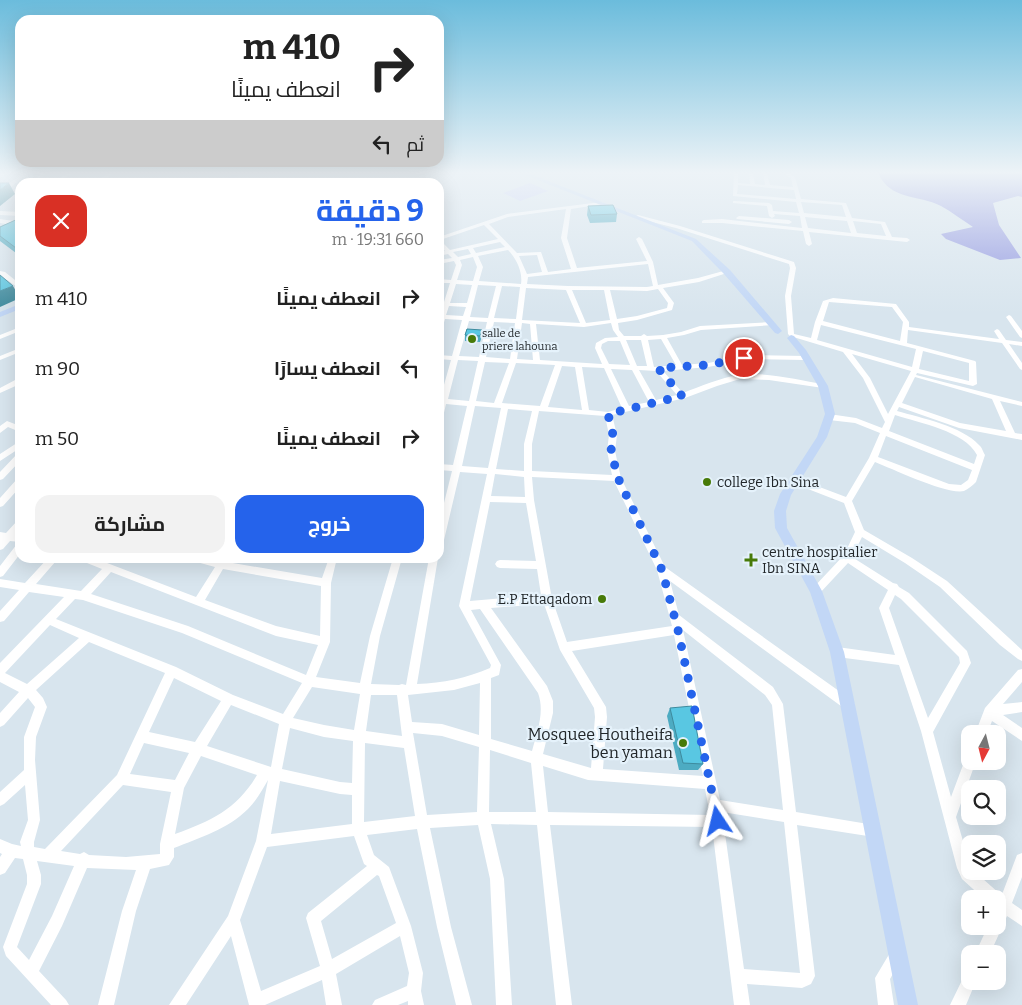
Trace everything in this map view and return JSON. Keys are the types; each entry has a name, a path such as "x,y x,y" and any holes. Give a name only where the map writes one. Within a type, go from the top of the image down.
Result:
{"main road":[{"path":"645,220 694,240 727,272 769,320 787,334 797,353 805,358 823,386 829,405 829,417 822,437 794,480 780,511 781,528 816,591 838,652 908,1005"},
{"path":"0,315 15,309"}],"street":[{"path":"444,238 496,220"},
{"path":"566,220 564,238 576,271"},
{"path":"650,220 792,263 793,268 788,296 787,334 1022,404"},
{"path":"737,220 790,226"},
{"path":"704,222 737,220 773,221 806,230 907,240"},
{"path":"788,220 790,226"},
{"path":"803,220 809,244"},
{"path":"835,220 838,233"},
{"path":"850,220 855,235"},
{"path":"857,220 883,223 890,238"},
{"path":"0,221 15,224"},
{"path":"0,583 78,595 184,629 309,680 344,688 432,688 486,676 495,670 496,665 464,606 493,471 501,406 512,361 525,286 525,276 516,256 485,223"},
{"path":"7,231 15,227"},
{"path":"444,317 584,325 652,315 670,309 671,303 658,288 650,262 639,239"},
{"path":"444,253 501,240"},
{"path":"444,245 456,258 459,265 444,310"},
{"path":"444,392 480,267 470,247"},
{"path":"444,261 508,248"},
{"path":"516,256 539,253 546,274"},
{"path":"525,276 650,262"},
{"path":"444,281 568,288 658,288 727,272"},
{"path":"0,273 15,283"},
{"path":"0,283 10,279"},
{"path":"444,520 498,284"},
{"path":"568,288 584,325"},
{"path":"607,289 616,330 622,338 634,367 654,403"},
{"path":"814,341 818,322 826,301 890,304 896,307 905,319 903,344"},
{"path":"447,304 469,305"},
{"path":"1009,317 1022,336"},
{"path":"628,410 605,366 598,348 599,343 607,339 682,334 700,328 769,320"},
{"path":"533,322 537,362"},
{"path":"818,322 974,362 973,384 914,373"},
{"path":"905,328 1022,344"},
{"path":"0,337 15,331"},
{"path":"997,331 1022,368"},
{"path":"644,336 655,368 682,396"},
{"path":"664,336 680,367"},
{"path":"848,501 874,458 895,408 914,373 920,348"},
{"path":"845,350 866,378 889,422"},
{"path":"0,358 15,352"},
{"path":"444,357 655,368 680,367 752,357 805,358"},
{"path":"559,364 539,410 528,444 530,500 547,599 564,647 600,707 601,717 596,775"},
{"path":"578,365 586,412"},
{"path":"444,401 608,414 682,396 714,384 749,377 823,386"},
{"path":"0,391 15,384"},
{"path":"995,397 1012,435"},
{"path":"895,408 959,425 1022,436"},
{"path":"874,458 955,489 968,486 972,482 982,455 981,451 972,442 960,435 895,408"},
{"path":"608,414 613,435 611,451 618,478 662,570 676,624 718,821 742,1005"},
{"path":"829,417 856,421 977,469"},
{"path":"0,430 7,424 15,427"},
{"path":"0,458 15,448"},
{"path":"0,477 15,461"},
{"path":"444,467 528,474 618,478"},
{"path":"794,480 848,501 860,532 937,580 954,593 996,636 1022,656"},
{"path":"0,504 15,487"},
{"path":"486,499 530,500"},
{"path":"0,546 4,536 15,527"},
{"path":"816,591 847,558 860,532"},
{"path":"0,573 15,554"},
{"path":"847,558 894,587 918,607 966,659 966,663 927,731"},
{"path":"0,618 48,563"},
{"path":"99,563 276,631 325,642"},
{"path":"214,563 233,568 326,583"},
{"path":"233,568 236,563"},
{"path":"184,1001 233,920 264,841 271,773 285,721 309,680 325,642 326,583 332,563"},
{"path":"380,1005 415,998 416,973 404,926 384,872 369,859 358,829 359,736 366,702 367,669 397,563"},
{"path":"433,563 407,689 406,726 420,822 464,1005"},
{"path":"500,564 540,566"},
{"path":"199,601 221,565"},
{"path":"0,670 48,620 110,567"},
{"path":"662,570 849,705"},
{"path":"894,587 884,608 927,731 949,818 966,874 985,890"},
{"path":"464,606 547,599"},
{"path":"483,605 543,690 547,701 547,713 536,758 564,1005"},
{"path":"48,620 172,671 229,699 285,721 307,727 408,743"},
{"path":"564,647 676,624 773,697 777,704 808,976 806,980 802,981 739,976"},
{"path":"0,721 27,691 88,636"},
{"path":"838,652 902,661"},
{"path":"48,855 121,779 172,671"},
{"path":"984,725 989,712 1022,674"},
{"path":"0,676 27,691 41,704 30,737 28,774 34,820 27,842 34,884 10,947 61,1005"},
{"path":"486,676 483,818 497,879 504,1005"},
{"path":"0,868 6,848 28,853 84,860 145,864 164,860 167,857 167,844 178,787 198,749 229,699"},
{"path":"989,712 1022,707"},
{"path":"989,712 1022,735"},
{"path":"406,726 442,730 596,775 710,783"},
{"path":"141,736 198,749 271,773 340,788 359,790"},
{"path":"949,818 967,770"},
{"path":"167,844 204,830 238,810 271,773"},
{"path":"0,800 28,774"},
{"path":"121,779 178,787"},
{"path":"715,805 874,831"},
{"path":"264,841 420,822 483,818 718,821"},
{"path":"31,972 57,921 84,860"},
{"path":"1006,890 1022,860"},
{"path":"106,1005 129,911 145,864"},
{"path":"334,1005 328,970 314,918 377,866"},
{"path":"1006,907 1022,919"},
{"path":"233,920 256,1003 328,970 404,926"},
{"path":"886,1005 882,978 898,954"},
{"path":"958,1005 965,990"}],"shaded area":[{"path":"962,220 998,220 1021,258 1000,260 946,239 941,234 973,227"}],"building":[{"path":"15,220 15,247 0,236 0,227"},
{"path":"0,275 13,286 0,291"},
{"path":"467,329 482,330 480,336 465,335"},
{"name":"Mosquee Houtheifa ben yaman","path":"692,706 703,764 683,763 670,708"}],"place":[{"name":"salle de priere lahouna","path":"472,339"},
{"name":"college Ibn Sina","path":"707,482"},
{"name":"centre hospitalier Ibn SINA","path":"751,560"},
{"name":"E.P Ettaqadom","path":"602,599"},
{"name":"Mosquee Houtheifa ben yaman","path":"683,743"}],"route":[{"path":"718,821 678,630 662,570 618,478 611,451 613,435 608,414 682,396 658,368 708,365 744,358"}]}
